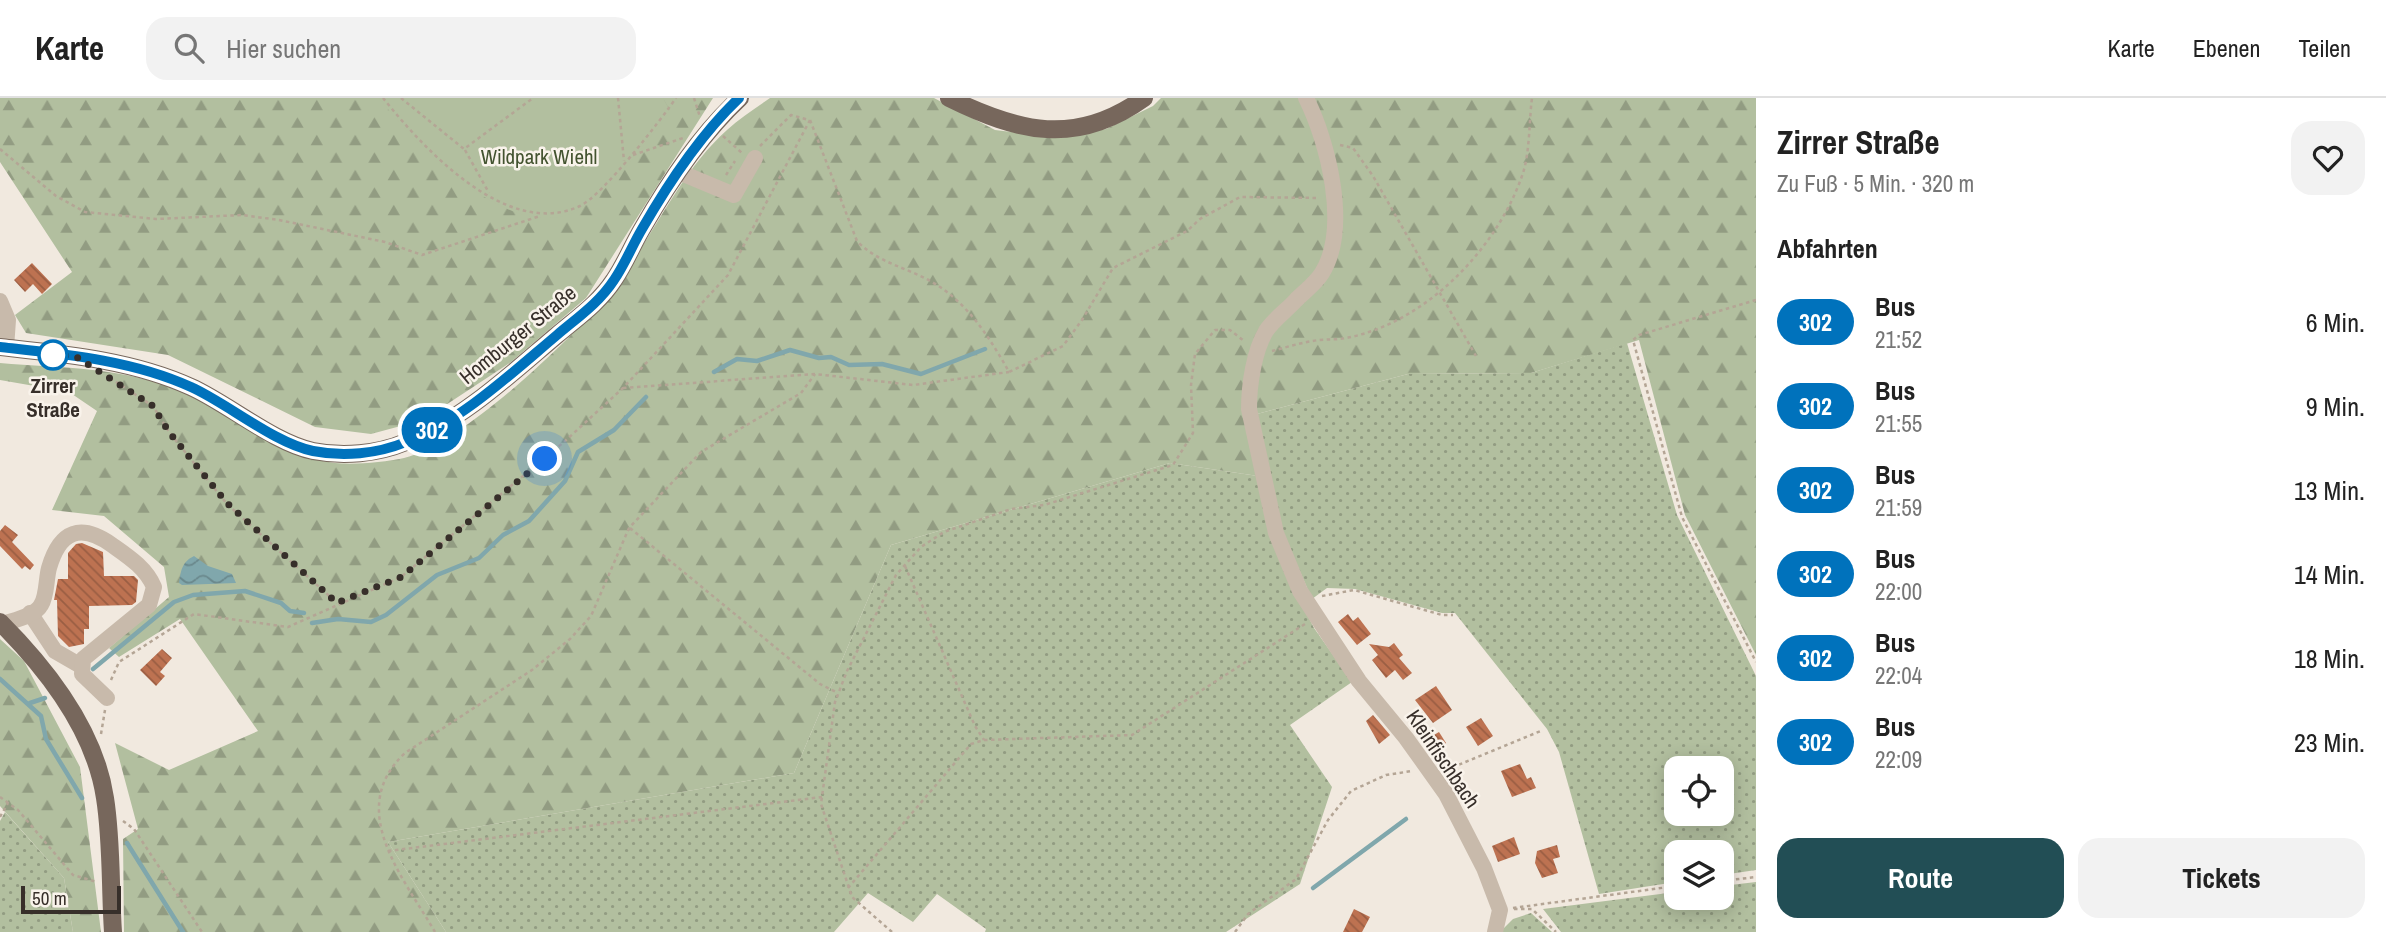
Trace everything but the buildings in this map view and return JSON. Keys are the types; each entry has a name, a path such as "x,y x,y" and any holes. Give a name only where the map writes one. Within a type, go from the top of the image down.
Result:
{"main road":[{"name":"Homburger Straße","path":"3,347 75,356 152,371 194,388 257,425 310,450 345,454 387,448 428,433 519,368 592,306 614,281 642,229 710,128 740,98"},
{"path":"949,98 1012,125 1046,131 1083,128 1144,98"},
{"path":"1,623 26,648 60,691 92,753 105,797 113,932"}],"street":[{"name":"Kleinfischbach","path":"1306,98 1325,146 1334,198 1333,241 1322,273 1266,331 1258,354 1249,408 1276,533 1315,617 1446,794 1468,836 1500,910"},
{"path":"679,172 721,181 734,195 748,155"},
{"path":"0,302 8,320 3,347"},
{"path":"1,623 30,613 42,604 56,551 67,538 79,532 91,531 145,571 153,587 149,605 89,653 80,666"},
{"path":"30,613 55,651 80,666 89,682 107,698"},
{"path":"1494,932 1500,910"}],"path":[{"path":"383,98 446,168 490,196 540,216"},
{"path":"401,98 464,149 490,196"},
{"path":"464,149 533,98"},
{"path":"618,98 624,160"},
{"path":"630,156 676,98"},
{"path":"694,98 710,128 748,155 791,115 810,120"},
{"path":"1258,354 1317,340 1346,338 1396,320 1439,291 1473,259 1502,219 1524,171 1532,98"},
{"path":"810,120 857,241 869,254 933,282 967,310 991,340 1009,372"},
{"path":"92,753 104,729 107,687 119,662 194,614 288,627 337,603 401,577 506,493 623,388 728,275 810,120"},
{"path":"0,149 56,196 85,212 156,219 242,215 375,240 422,255 540,216 581,206 598,192 630,156 710,128"},
{"path":"1325,146 1337,144 1353,148 1373,176 1476,356"},
{"path":"623,388 814,374 913,385 1009,372 1063,345 1082,320 1113,268 1187,232 1200,219 1240,197 1334,198"},
{"path":"1756,300 1639,335 1633,340 1682,517 1756,662"},
{"path":"892,932 852,897 821,804 838,693 890,587 921,547 944,532 1011,509 1044,505 1173,465 1193,433 1191,385 1195,354 1214,330 1230,330 1244,341"},
{"path":"435,932 387,851 378,821 379,796 387,769 405,753 532,670 570,639 591,616 629,528 701,452 801,393 814,374"},
{"path":"109,377 153,406 169,432 227,503 337,603"},
{"path":"629,528 820,684 838,693"},
{"path":"905,566 975,726 984,740"},
{"path":"848,888 971,744 984,740 1132,735 1315,617 1321,597 1329,593 1354,590 1442,615 1453,615"},
{"path":"1235,932 1248,914 1296,879 1328,820 1351,791 1386,775 1428,768 1441,772 1543,730"},
{"path":"0,797 18,810 73,875 110,886"},
{"path":"105,797 116,814 134,829 202,932"},
{"path":"387,851 822,797"},
{"path":"0,817 8,803"},
{"path":"1734,880 1756,877"},
{"path":"1500,910 1664,888"},
{"path":"1500,910 1532,909 1556,932"}],"green space":[{"path":"0,98 713,98 586,298 511,362 423,420 371,434 315,427 168,355 26,333 15,315 72,272 0,162"},
{"name":"Wildpark Wiehl","path":"379,98 663,98 670,111 624,169 596,197 570,214 544,218 517,213 463,183 415,139"},
{"path":"770,98 934,98 995,130 1060,138 1106,129 1153,106 1161,98 1302,98 1328,186 1331,233 1327,254 1318,273 1267,321 1254,345 1248,382 1258,476 1170,463 891,545 794,773 388,842 446,932 124,932 123,839 138,829 115,743 169,770 258,731 180,619 119,657 109,648 169,597 164,567 104,516 52,510 97,411 69,392 0,380 0,363 116,373 161,384 202,401 275,443 314,459 352,464 404,458 457,432 487,410 575,331 630,266 681,184 710,147 732,126"},
{"path":"1310,98 1756,98 1756,655 1685,515 1639,340 1531,373 1408,374 1257,414 1255,389 1259,365 1268,342 1279,320 1340,240"},
{"path":"1627,343 1677,515 1756,676 1756,870 1734,873 1734,840 1664,840 1664,884 1599,894 1559,752 1547,729 1455,613 1442,613 1355,589 1327,588 1312,599 1283,533 1257,414 1408,374 1531,373"},
{"path":"1170,463 1258,476 1297,594 1314,628 1352,682 1290,725 1332,787 1300,884 1226,932 985,932 986,929 937,894 913,922 868,893 834,932 446,932 388,842 794,773 891,545"},
{"path":"0,639 24,661 80,767 101,932 73,932 64,878 0,806"},
{"path":"5,812 64,878 73,932 0,932 0,821"},
{"path":"1756,882 1756,932 1561,932 1543,909 1664,894 1664,910 1734,910 1734,885"},
{"path":"1531,913 1552,932 1500,932 1513,919"}],"water":[{"path":"194,556 208,566 232,574 236,583 182,585 179,583 180,574 187,561"}],"waterway":[{"path":"714,372 737,359 757,361 790,350 819,358 831,357 849,365 882,364 921,374 985,349"},
{"path":"312,623 338,619 371,622 386,615 437,575 479,558 503,535 529,521 565,481 578,452 614,430 646,397"},
{"path":"93,669 174,602 193,595 245,591 281,603 290,611 304,613"},
{"path":"0,679 41,716 46,739 82,798"},
{"path":"30,703 45,698"},
{"path":"1313,888 1406,819"},
{"path":"127,843 183,932"}],"bus line":[{"name":"302","path":"0,347 75,356 152,371 194,388 257,425 310,450 363,453 405,443 428,433 474,401 519,368 592,306 614,281 642,229 706,132 739,98"}],"place":[{"name":"Zirrer Straße","path":"53,355"}],"route":[{"path":"53,355 75,356 153,406 169,432 227,503 337,603 401,577 545,459"}]}
